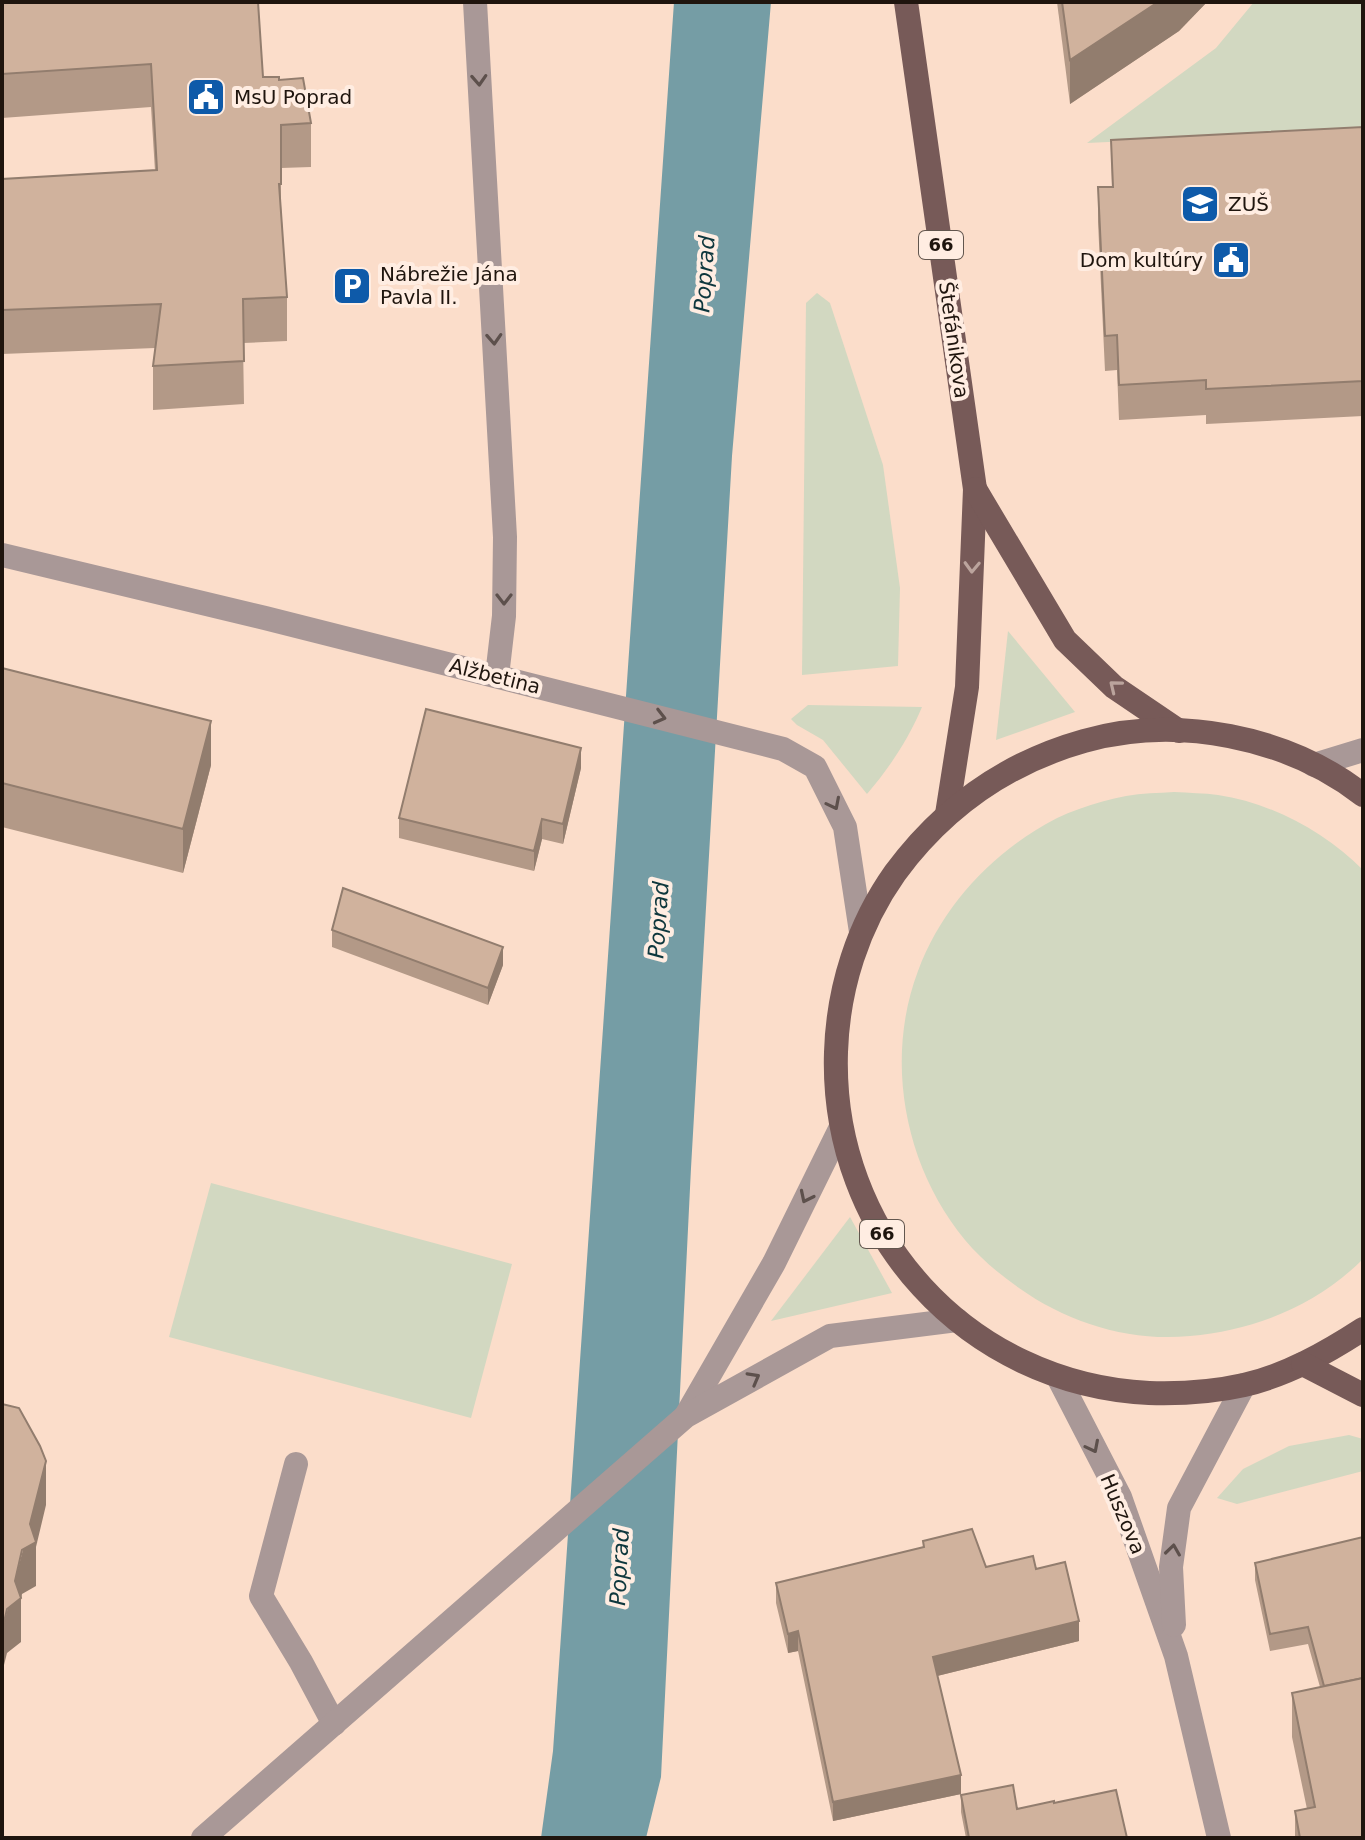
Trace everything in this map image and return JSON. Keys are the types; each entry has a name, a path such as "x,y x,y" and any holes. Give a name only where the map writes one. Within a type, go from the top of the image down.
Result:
{"main road":[{"name":"Štefánikova","path":"906,2 975,489 967,687 947,814"},
{"name":"Štefánikova","path":"975,489 1065,640 1114,687 1179,731"},
{"name":"66","path":"1363,795 1314,765 1281,751 1249,740 1214,734 1179,731 1101,736 1059,748 1019,765 982,787 947,814 906,859 884,889 861,932 846,979 837,1028 835,1078 841,1127 851,1164 864,1200 882,1234 928,1294 988,1343 1022,1362 1058,1377 1119,1391 1182,1394 1244,1385 1303,1364 1363,1329"},
{"path":"1303,1364 1363,1395"}],"street":[{"path":"475,2 505,537 504,616 497,676"},
{"name":"Alžbetina","path":"2,555 783,749 815,767 845,827 861,932"},
{"path":"1314,765 1363,750"},
{"path":"686,1416 774,1263 841,1127"},
{"path":"203,1838 686,1416 830,1336 957,1320"},
{"name":"Huszova","path":"1058,1377 1120,1497 1176,1656 1219,1838"},
{"name":"Huszova","path":"1176,1656 1171,1567 1179,1508 1244,1385"},
{"path":"296,1464 261,1596 334,1724"}],"green space":[{"path":"1254,2 1363,2 1363,130 1087,143 1216,48"},
{"path":"817,293 830,303 883,465 900,588 898,666 802,675 806,303"},
{"path":"1008,631 1075,712 996,740"},
{"path":"808,705 922,707 898,753 867,794 823,740 791,719"},
{"path":"1174,792 1218,795 1278,812 1332,843 1363,870 1363,1259 1325,1290 1283,1313 1214,1333 1167,1337 1122,1333 1058,1311 1019,1288 977,1253 944,1211 928,1180 906,1112 902,1076 908,1005 918,971 938,929 981,874 1017,843 1068,813 1126,796"},
{"path":"211,1183 512,1264 471,1418 169,1337"},
{"path":"850,1217 892,1293 771,1321"},
{"path":"1349,1435 1363,1439 1363,1471 1237,1504 1217,1498 1243,1469 1289,1446"}],"water":[{"name":"Poprad","path":"674,2 771,2 732,456 691,1168 661,1777 646,1838 541,1838 553,1751"}],"building":[{"path":"2,2 258,2 263,77 279,77 279,80 303,78 311,123 281,125 279,184 287,297 243,299 244,361 153,366 161,304 2,310 2,179 157,170 151,64 2,74"},
{"path":"1062,2 1158,2 1070,60"},
{"name":"Dom kultúry","path":"1363,127 1363,381 1206,389 1206,380 1119,385 1117,335 1105,336 1098,187 1113,187 1111,140"},
{"path":"2,668 211,721 183,829 2,783"},
{"path":"426,709 581,748 563,824 542,819 534,851 399,818"},
{"path":"343,888 503,947 488,988 332,930"},
{"path":"2,1404 19,1408 46,1461 30,1524 36,1542 22,1550 15,1581 21,1598 7,1609 2,1631"},
{"path":"972,1529 986,1567 1033,1556 1036,1569 1065,1562 1079,1621 933,1657 961,1775 833,1802 798,1631 788,1634 776,1583 924,1547 923,1541"},
{"path":"1363,1537 1363,1678 1324,1686 1308,1627 1270,1634 1255,1563"},
{"path":"1363,1678 1363,1838 1300,1838 1295,1811 1315,1807 1292,1693"},
{"path":"1013,1785 1017,1809 1116,1790 1127,1838 969,1838 961,1795"}],"place":[{"name":"MsU Poprad","path":"206,97"},
{"name":"ZUŠ","path":"1200,204"},
{"name":"Dom kultúry","path":"1231,260"},
{"name":"Nábrežie Jána Pavla II.","path":"352,286"}]}
